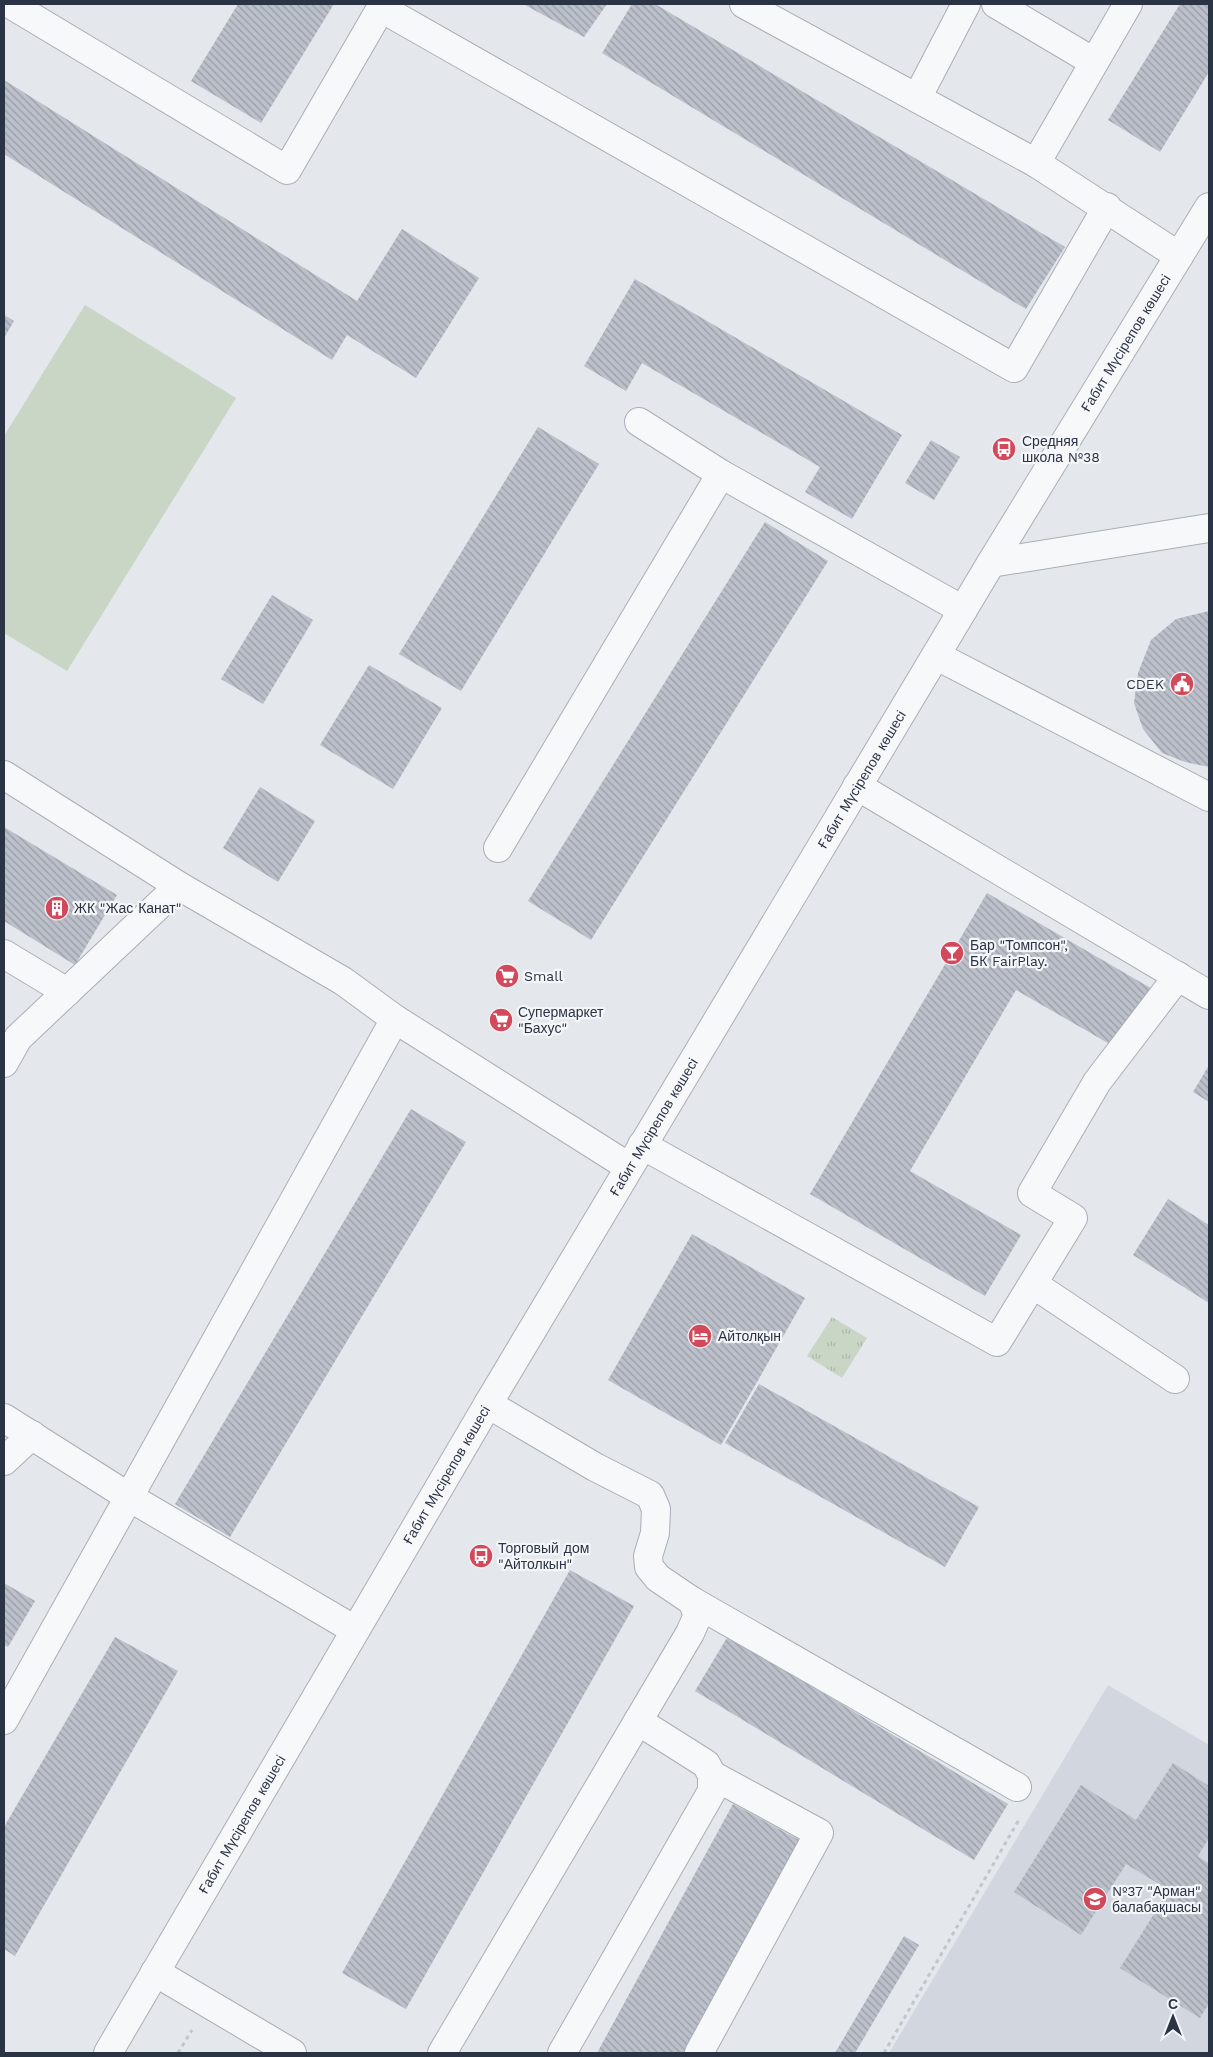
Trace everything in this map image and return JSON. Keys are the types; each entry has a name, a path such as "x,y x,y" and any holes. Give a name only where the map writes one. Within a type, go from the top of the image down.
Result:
{"street":[{"path":"10,4 286,170 382,6 1014,368 1108,208"},
{"path":"744,4 1036,162 1179,256"},
{"path":"917,98 966,4"},
{"path":"996,4 1094,62"},
{"path":"1036,162 1128,4"},
{"name":"Ғабит Мүсірепов көшесі","path":"109,2052 488,1404 991,563 1209,207"},
{"path":"640,422 721,474 963,610"},
{"path":"498,848 721,474"},
{"path":"991,563 1209,528"},
{"path":"937,656 1209,797"},
{"path":"4,775 179,886 343,981 395,1019 636,1156 997,1342 1073,1218 1032,1193 1098,1082 1178,976"},
{"path":"857,786 1209,995"},
{"path":"4,1062 18,1038 179,886"},
{"path":"4,954 67,992"},
{"path":"4,1720 395,1019"},
{"path":"1033,1284 1175,1379"},
{"path":"488,1404 595,1467 650,1495 656,1509 655,1533 648,1556 649,1567 658,1578 692,1601 1017,1787"},
{"path":"4,1418 129,1498 355,1630"},
{"path":"4,1461 32,1435"},
{"path":"448,2051 690,1633 698,1615 692,1601"},
{"path":"562,2053 712,1791 712,1776 706,1764 638,1721"},
{"path":"699,2053 819,1834 712,1776"},
{"path":"155,1972 292,2053"}],"path":[{"path":"884,2053 1033,1796 1017,1787"}],"shaded area":[{"name":"№37 \"Арман\" балабақшасы","path":"1108,1685 1209,1745 1209,2053 889,2053"}],"green space":[{"path":"85,305 236,398 67,671 4,633 4,436"},
{"path":"832,1317 867,1338 842,1378 807,1356"}],"building":[{"path":"238,4 334,4 261,123 191,81"},
{"path":"523,4 607,4 584,37"},
{"path":"632,4 655,4 1065,247 1026,309 602,53"},
{"path":"1180,4 1209,4 1209,72 1160,152 1108,120"},
{"path":"4,80 357,301 402,229 479,278 416,378 347,335 332,360 4,154"},
{"path":"635,279 902,435 852,519 805,492 820,467 642,363 626,391 584,366"},
{"path":"4,315 14,321 4,338"},
{"path":"538,427 599,464 461,691 399,654"},
{"path":"931,440 960,457 934,500 905,483"},
{"path":"765,522 828,561 591,940 528,901"},
{"path":"272,595 313,620 263,704 221,679"},
{"path":"1209,611 1209,767 1185,762 1162,753 1143,729 1134,703 1138,673 1151,640 1176,619"},
{"path":"369,665 442,708 393,789 320,745"},
{"path":"260,787 315,821 278,882 223,848"},
{"name":"ЖК \"Жас Канат\"","path":"4,827 117,895 75,965 4,921"},
{"path":"987,893 1154,990 1120,1050 1016,990 910,1171 1021,1235 985,1296 810,1194"},
{"path":"1209,1065 1209,1102 1193,1092"},
{"path":"411,1109 466,1142 230,1537 175,1504"},
{"path":"1168,1199 1209,1225 1209,1303 1133,1255"},
{"path":"692,1234 805,1298 721,1445 608,1380"},
{"path":"759,1384 979,1507 945,1567 725,1443"},
{"path":"570,1570 634,1606 406,2009 342,1973"},
{"path":"4,1583 35,1601 8,1647 4,1645"},
{"path":"728,1636 1008,1804 974,1860 695,1691"},
{"path":"115,1637 178,1671 15,1956 4,1949 4,1827"},
{"path":"1173,1763 1209,1786 1209,1838 1198,1856 1209,1864 1209,2003 1200,2018 1120,1968 1169,1890 1126,1864 1081,1935 1014,1892 1081,1785 1136,1820"},
{"path":"733,1804 801,1841 685,2053 597,2053"},
{"path":"904,1936 919,1945 855,2053 835,2053"}],"place":[{"name":"Средняя школа №38","path":"1004,449"},
{"name":"CDEK","path":"1182,684"},
{"name":"ЖК \"Жас Канат\"","path":"57,908"},
{"name":"Бар \"Томпсон\", БК FairPlay.","path":"952,953"},
{"name":"Small","path":"507,976"},
{"name":"Супермаркет \"Бахус\"","path":"501,1020"},
{"name":"Айтолқын","path":"700,1336"},
{"name":"Торговый дом \"Айтолкын\"","path":"481,1556"},
{"name":"№37 \"Арман\" балабақшасы","path":"1095,1899"}]}
